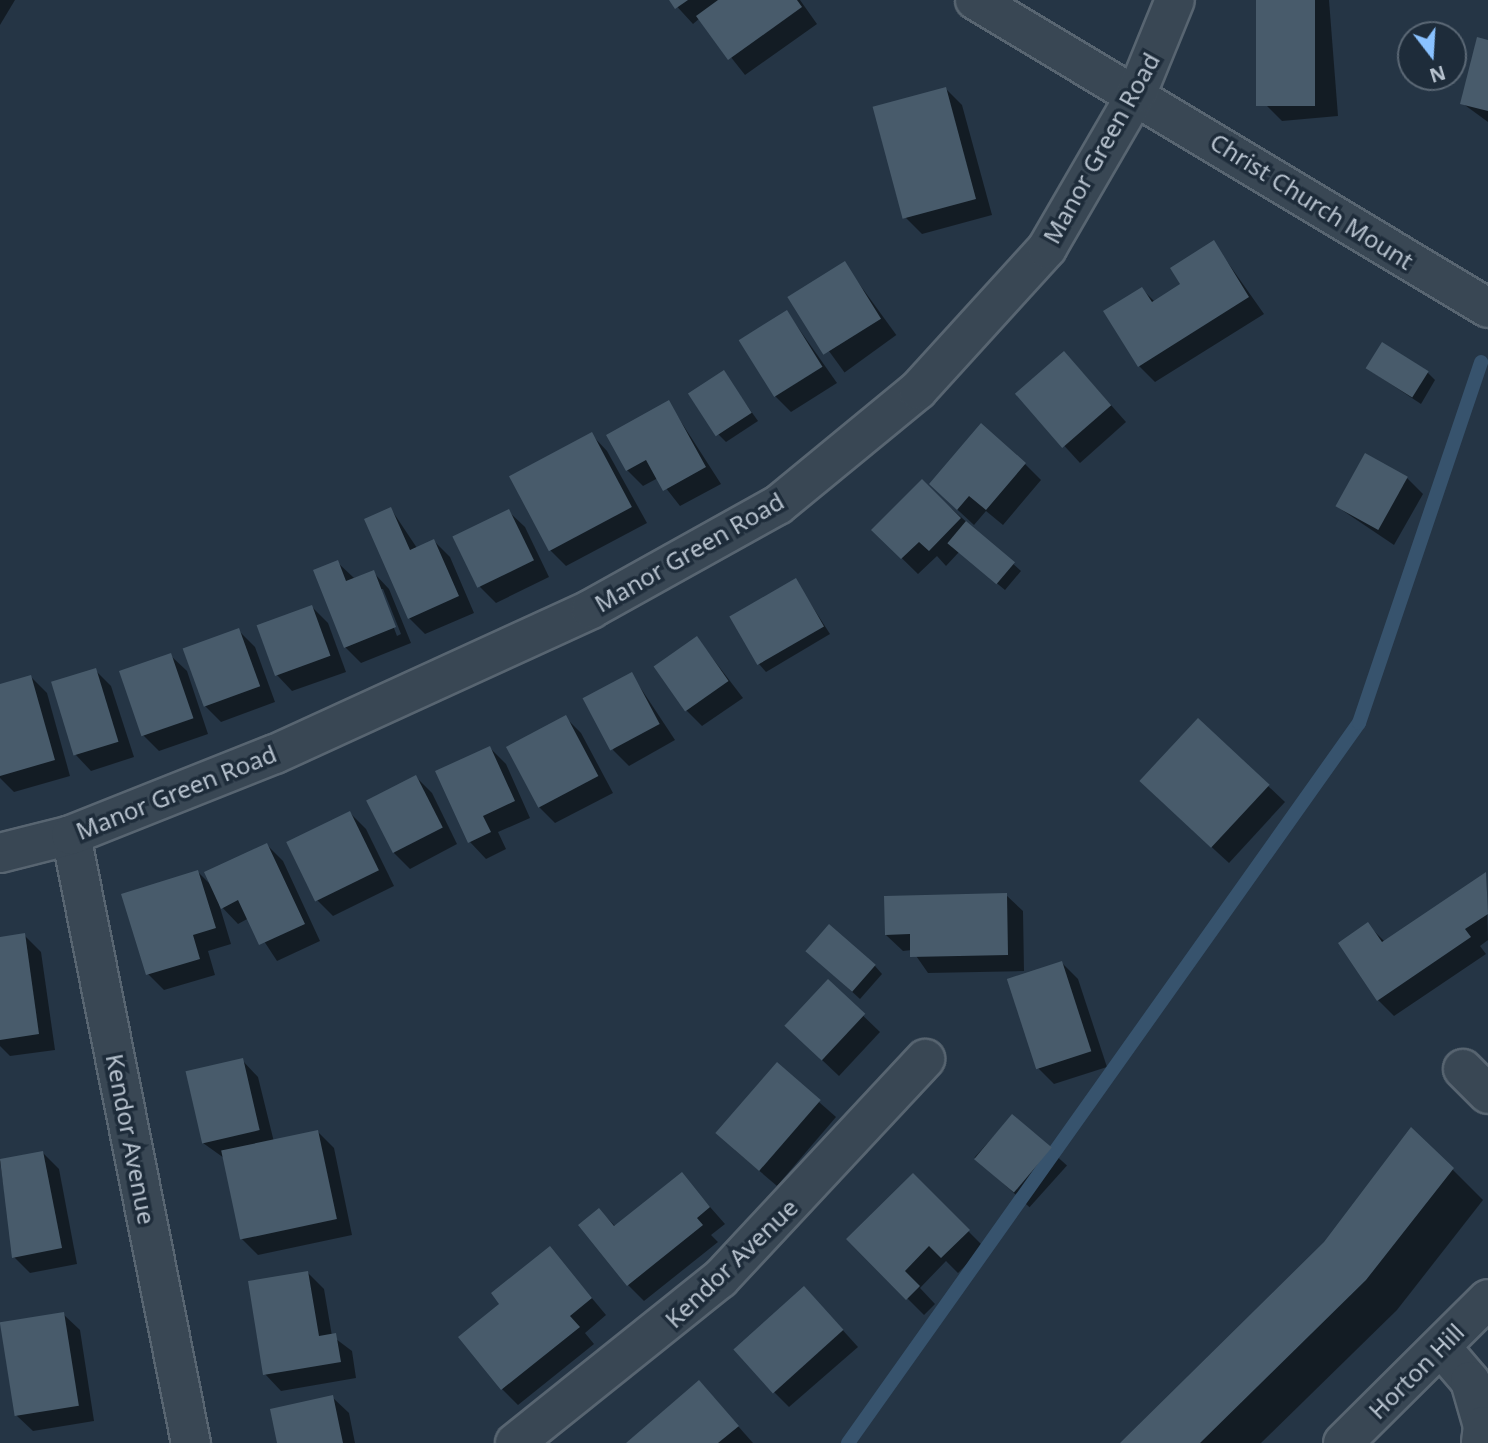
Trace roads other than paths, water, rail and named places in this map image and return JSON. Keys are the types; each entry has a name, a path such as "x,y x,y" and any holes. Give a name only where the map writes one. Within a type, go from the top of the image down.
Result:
{"street":[{"name":"Christ Church Mount","path":"975,0 1137,93 1488,309"},
{"name":"Manor Green Road","path":"0,853 71,835 275,754 591,609 778,505 918,390 1047,248 1137,93 1175,0"},
{"name":"Kendor Avenue","path":"71,835 191,1443"},
{"name":"Kendor Avenue","path":"515,1443 720,1279 925,1059"},
{"name":"Horton Hill","path":"1343,1443 1488,1299"},
{"path":"1441,1347 1470,1381 1483,1426 1481,1443"}],"waterway":[{"path":"848,1443 1359,723 1481,362"}]}
